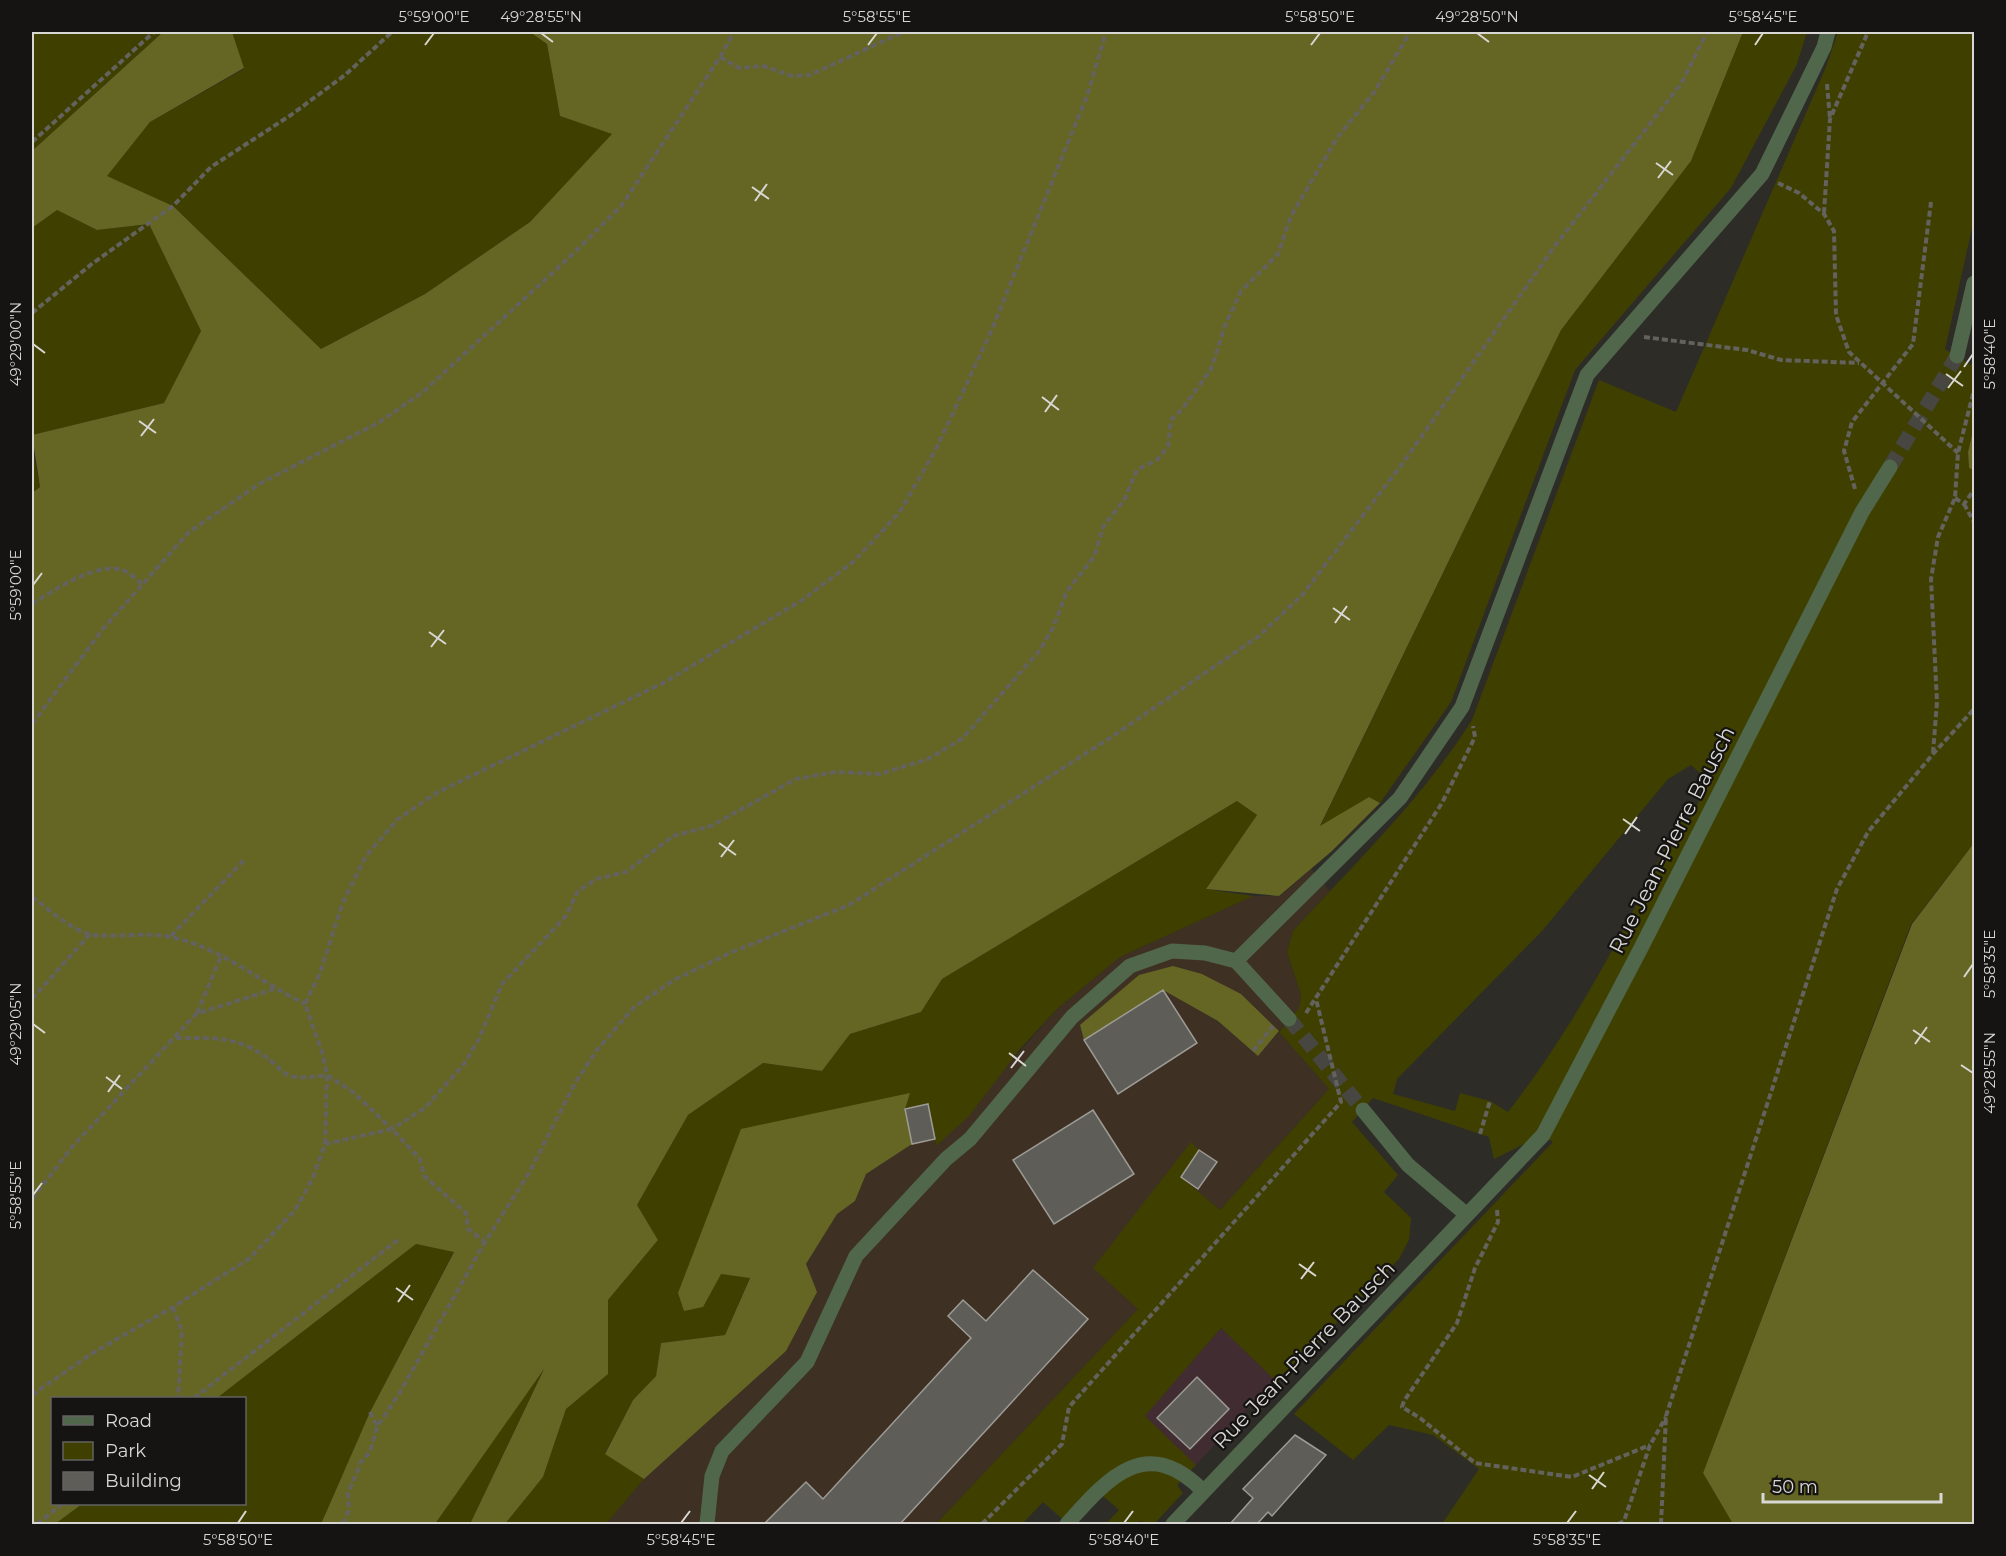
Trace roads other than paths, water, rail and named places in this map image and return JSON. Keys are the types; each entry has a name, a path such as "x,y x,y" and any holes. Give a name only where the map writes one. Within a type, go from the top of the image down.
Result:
{"street":[{"path":"1236,961 1400,798 1462,707 1587,375 1762,174 1824,47 1828,32"},
{"path":"1957,356 1974,283"},
{"name":"Rue Jean-Pierre Bausch","path":"1173,1524 1543,1135 1641,948 1862,512 1890,467"},
{"path":"707,1524 712,1476 722,1451 807,1362 856,1256 946,1159 970,1139 1072,1017 1130,966 1172,951 1205,953 1236,961 1297,1017"},
{"path":"1363,1110 1408,1165 1467,1215"},
{"path":"1067,1524 1118,1472 1145,1464 1173,1468 1203,1491"}],"tunnel":[{"path":"1890,467 1957,356"},
{"path":"1289,1019 1363,1110"}]}
